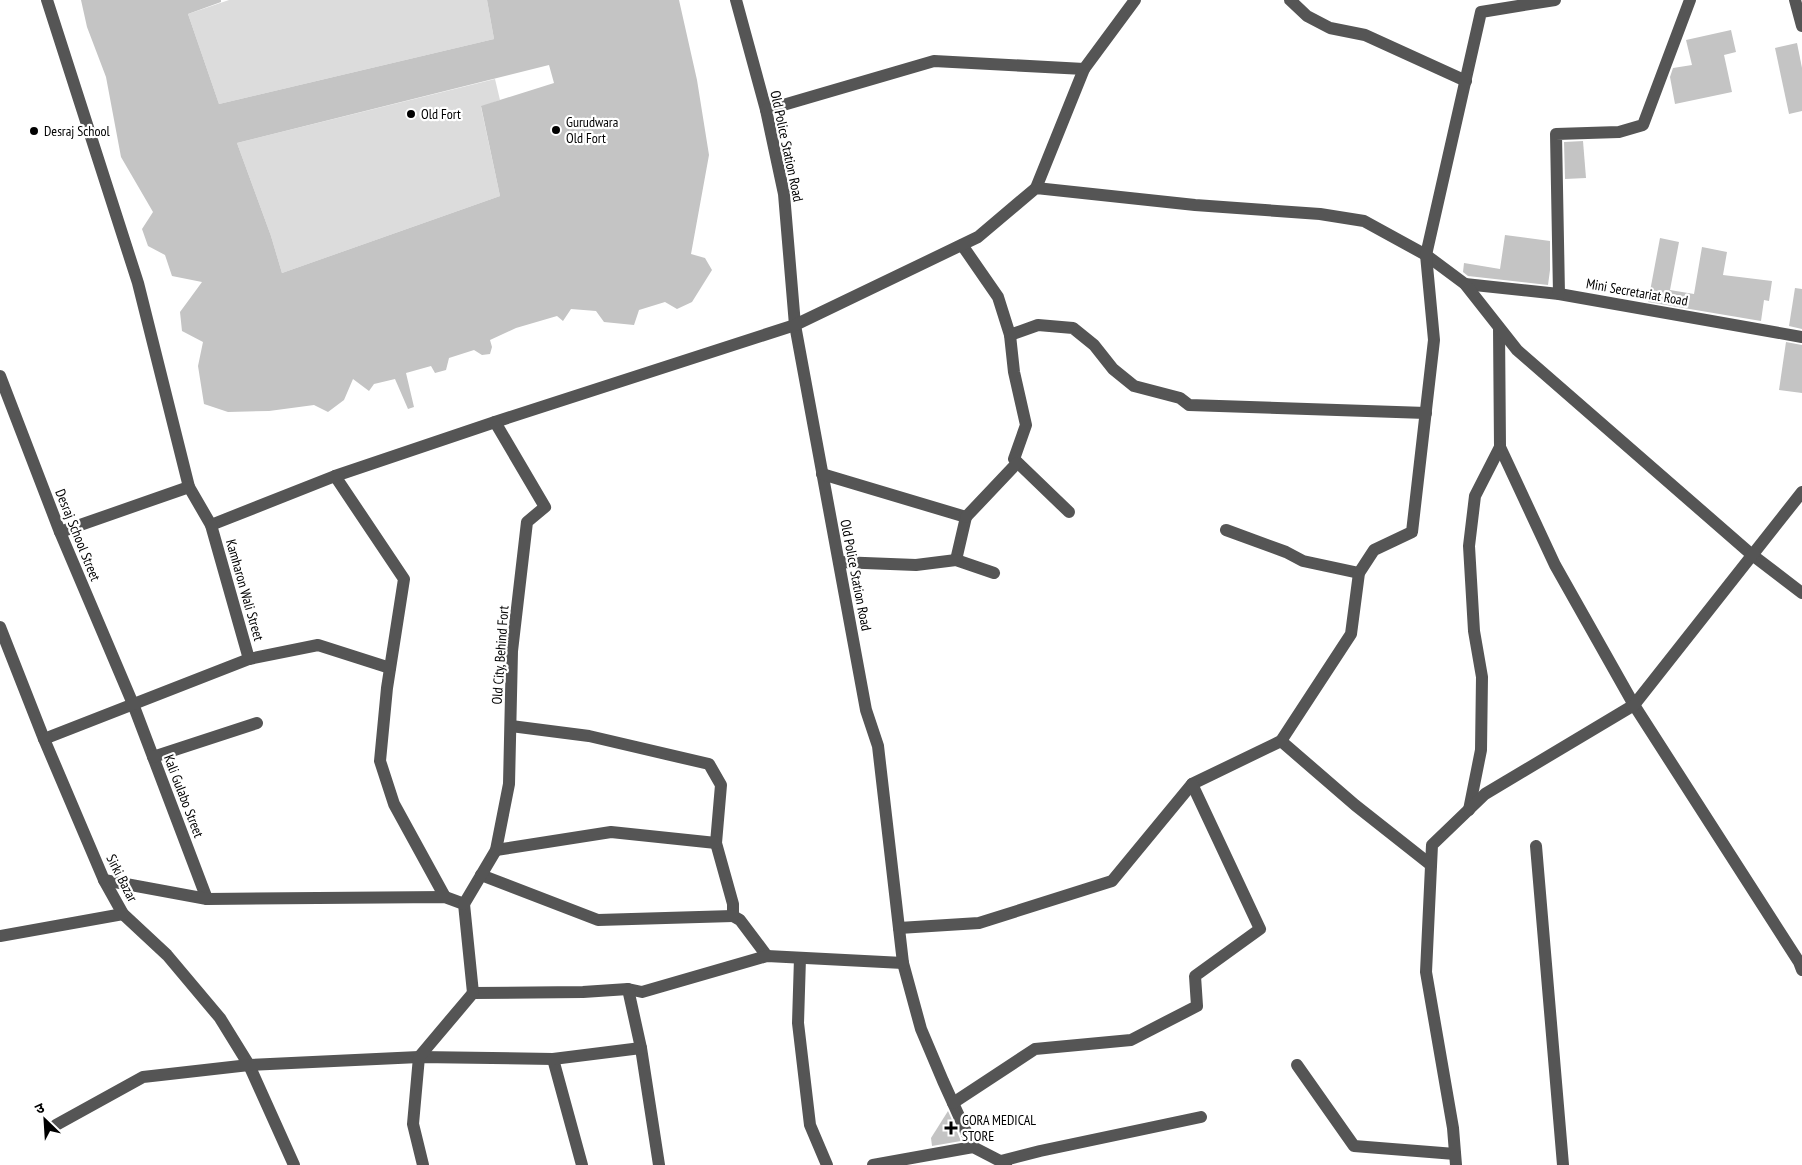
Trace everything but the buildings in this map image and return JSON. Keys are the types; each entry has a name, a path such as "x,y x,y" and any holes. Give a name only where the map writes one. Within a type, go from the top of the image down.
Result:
{"street":[{"name":"Kamharon Wali Street","path":"44,739 249,659 211,525 189,487 138,283 47,0"},
{"name":"Old Police Station Road","path":"736,0 766,110 784,194 795,325 866,710 878,746 903,963 921,1029 973,1147"},
{"path":"211,525 335,476 795,325 978,237 1036,188 1084,68 1135,0"},
{"path":"1290,0 1307,16 1330,28 1365,35 1466,81"},
{"path":"899,928 979,923 1112,881 1192,784 1281,741 1351,634 1359,573 1374,550 1412,532 1434,340 1426,255 1481,12 1502,4 1555,0"},
{"path":"1559,294 1556,134 1619,132 1643,125 1690,0"},
{"path":"1795,0 1802,26"},
{"path":"766,110 934,61 1084,68"},
{"path":"1036,188 1195,205 1320,214 1364,221 1426,255 1465,284 1517,350 1751,554 1802,593"},
{"path":"962,244 998,297 1010,336 1014,372 1026,425 1014,460 1069,512"},
{"name":"Mini Secretariat Road","path":"1465,284 1559,294 1802,337"},
{"path":"1010,336 1038,325 1073,328 1094,345 1113,369 1134,386 1180,398 1189,405 1426,414"},
{"path":"1500,328 1500,446 1555,565 1634,705 1799,962 1802,970"},
{"name":"Desraj School Street","path":"0,376 60,532 133,704"},
{"name":"Old City, Behind Fort","path":"464,904 496,850 509,784 512,651 526,522 545,507 495,422"},
{"path":"1469,810 1481,750 1482,677 1474,631 1469,546 1475,496 1500,446"},
{"path":"956,560 966,517 1017,463"},
{"path":"822,474 966,517"},
{"path":"335,476 404,579 390,668 380,761 394,804 445,897"},
{"path":"60,532 189,487"},
{"path":"1297,1065 1354,1146 1456,1160 1453,1128 1426,972 1432,845 1485,794 1634,705 1751,554 1802,492"},
{"path":"1226,530 1286,552 1303,561 1359,573"},
{"path":"838,562 916,565 956,560 994,573"},
{"name":"Sirki Bazar","path":"0,627 44,739 104,880 123,914 167,954 220,1018 249,1065 294,1165"},
{"path":"249,659 318,645 390,668"},
{"name":"Kali Gulabo Street","path":"133,704 207,899"},
{"path":"153,757 257,723"},
{"path":"511,726 589,736 709,764 721,785 716,843 733,904 733,916"},
{"path":"1281,741 1431,865"},
{"path":"953,1103 1034,1049 1131,1040 1197,1006 1195,976 1260,929 1192,784"},
{"path":"496,850 611,832 716,843"},
{"path":"1536,846 1563,1165"},
{"path":"481,874 598,920 733,916 740,920 767,956"},
{"path":"104,880 207,899 445,897 464,904 473,993 419,1057 413,1124 423,1165"},
{"path":"0,936 123,914"},
{"path":"473,993 583,992 628,989 642,992 767,956 903,963"},
{"path":"800,958 798,1023 810,1125 827,1165"},
{"path":"628,989 641,1048 659,1165"},
{"path":"56,1125 143,1077 249,1065 419,1057 553,1059 641,1048"},
{"path":"553,1059 582,1165"},
{"path":"881,1164 973,1147 1004,1163 1040,1151 1201,1118"}],"shaded area":[{"path":"229,0 487,0 494,39 219,104 188,14"},
{"path":"495,79 500,100 481,107 500,196 282,273 271,236 237,143"}],"place":[{"name":"Old Fort","path":"411,114"},
{"name":"Gurudwara Old Fort","path":"556,130"},
{"name":"Desraj School","path":"34,131"},
{"name":"GORA MEDICAL STORE","path":"951,1128"}]}
